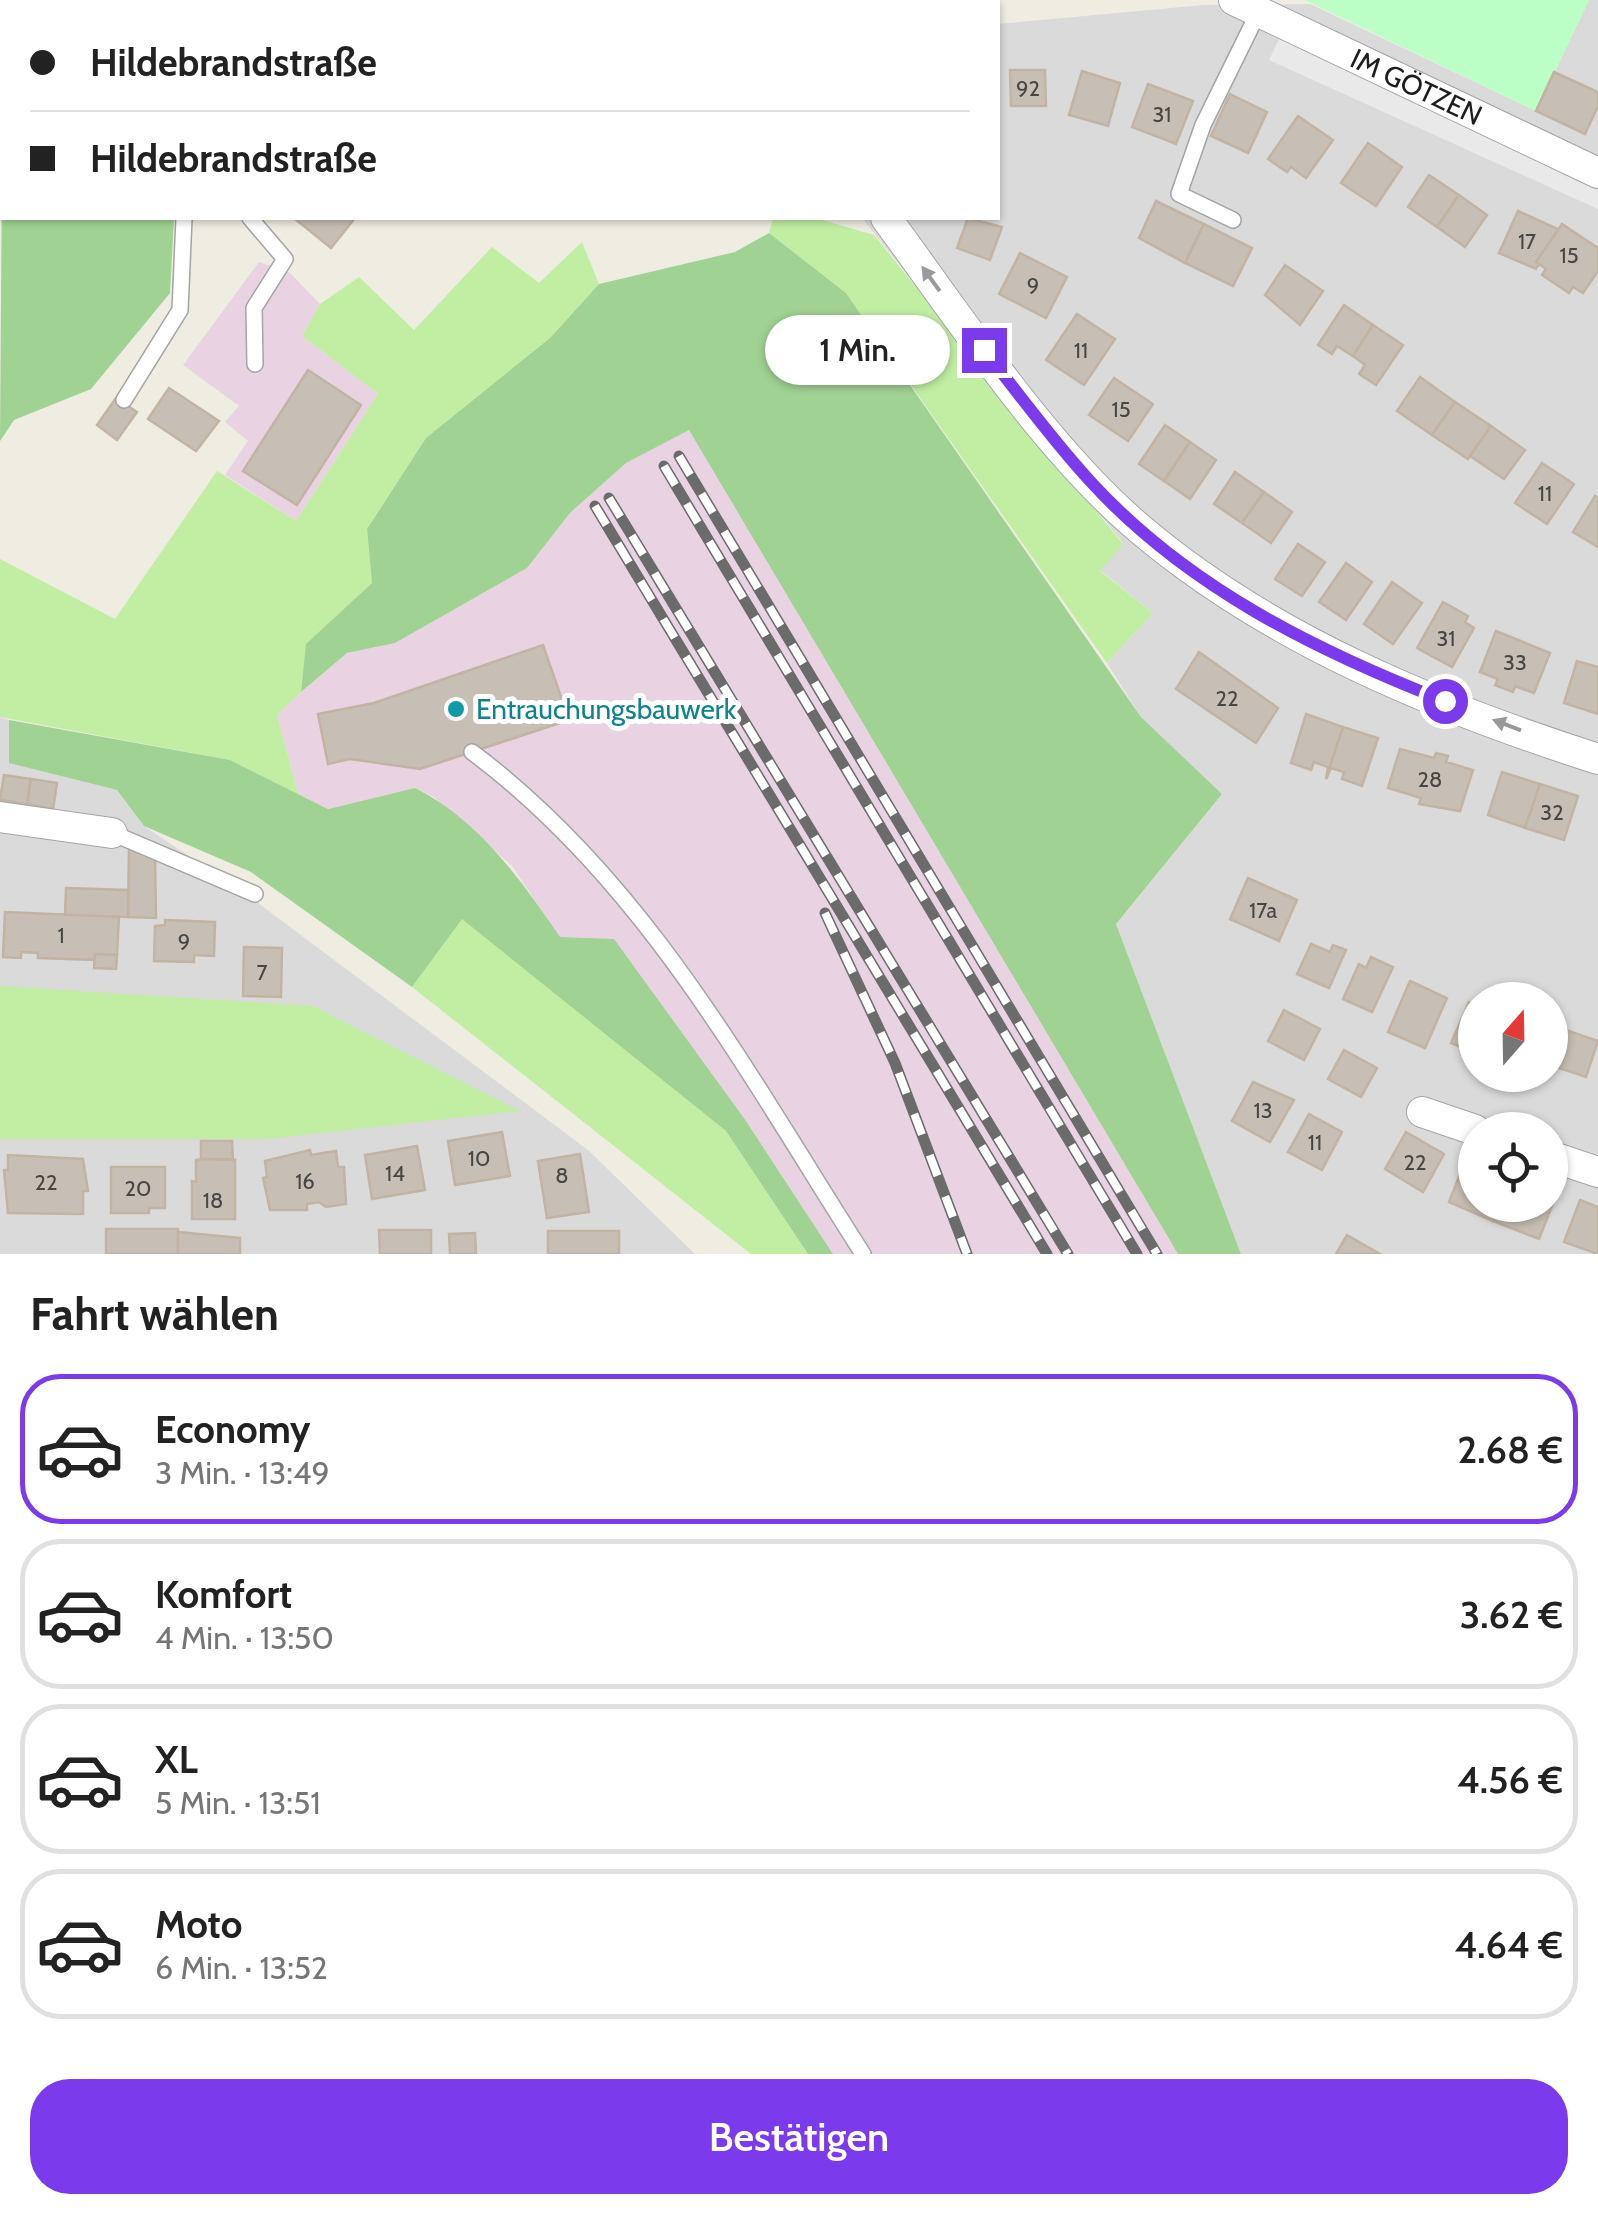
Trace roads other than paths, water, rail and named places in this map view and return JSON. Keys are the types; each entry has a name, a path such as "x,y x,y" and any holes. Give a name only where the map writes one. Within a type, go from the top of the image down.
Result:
{"street":[{"name":"IM GÖTZEN","path":"1246,7 1598,173"},
{"path":"887,220 995,365 1090,481 1139,529 1240,605 1346,663 1598,759"},
{"path":"0,818 112,833"},
{"path":"1422,1112 1458,1124"},
{"path":"1568,1162 1598,1172"}],"lane":[{"path":"1234,220 1179,194 1246,7"},
{"path":"124,400 180,310 184,220"},
{"path":"252,220 285,259 254,308 255,364"},
{"path":"472,752 520,788 585,849 674,958 863,1254"},
{"path":"112,833 254,894"}],"railway":[{"path":"679,456 1157,1254"},
{"path":"664,466 1137,1254"},
{"path":"609,498 1068,1254"},
{"path":"595,506 1047,1254"},
{"path":"825,913 895,1063 967,1254"}],"place":[{"name":"Entrauchungsbauwerk","path":"456,709"}]}
